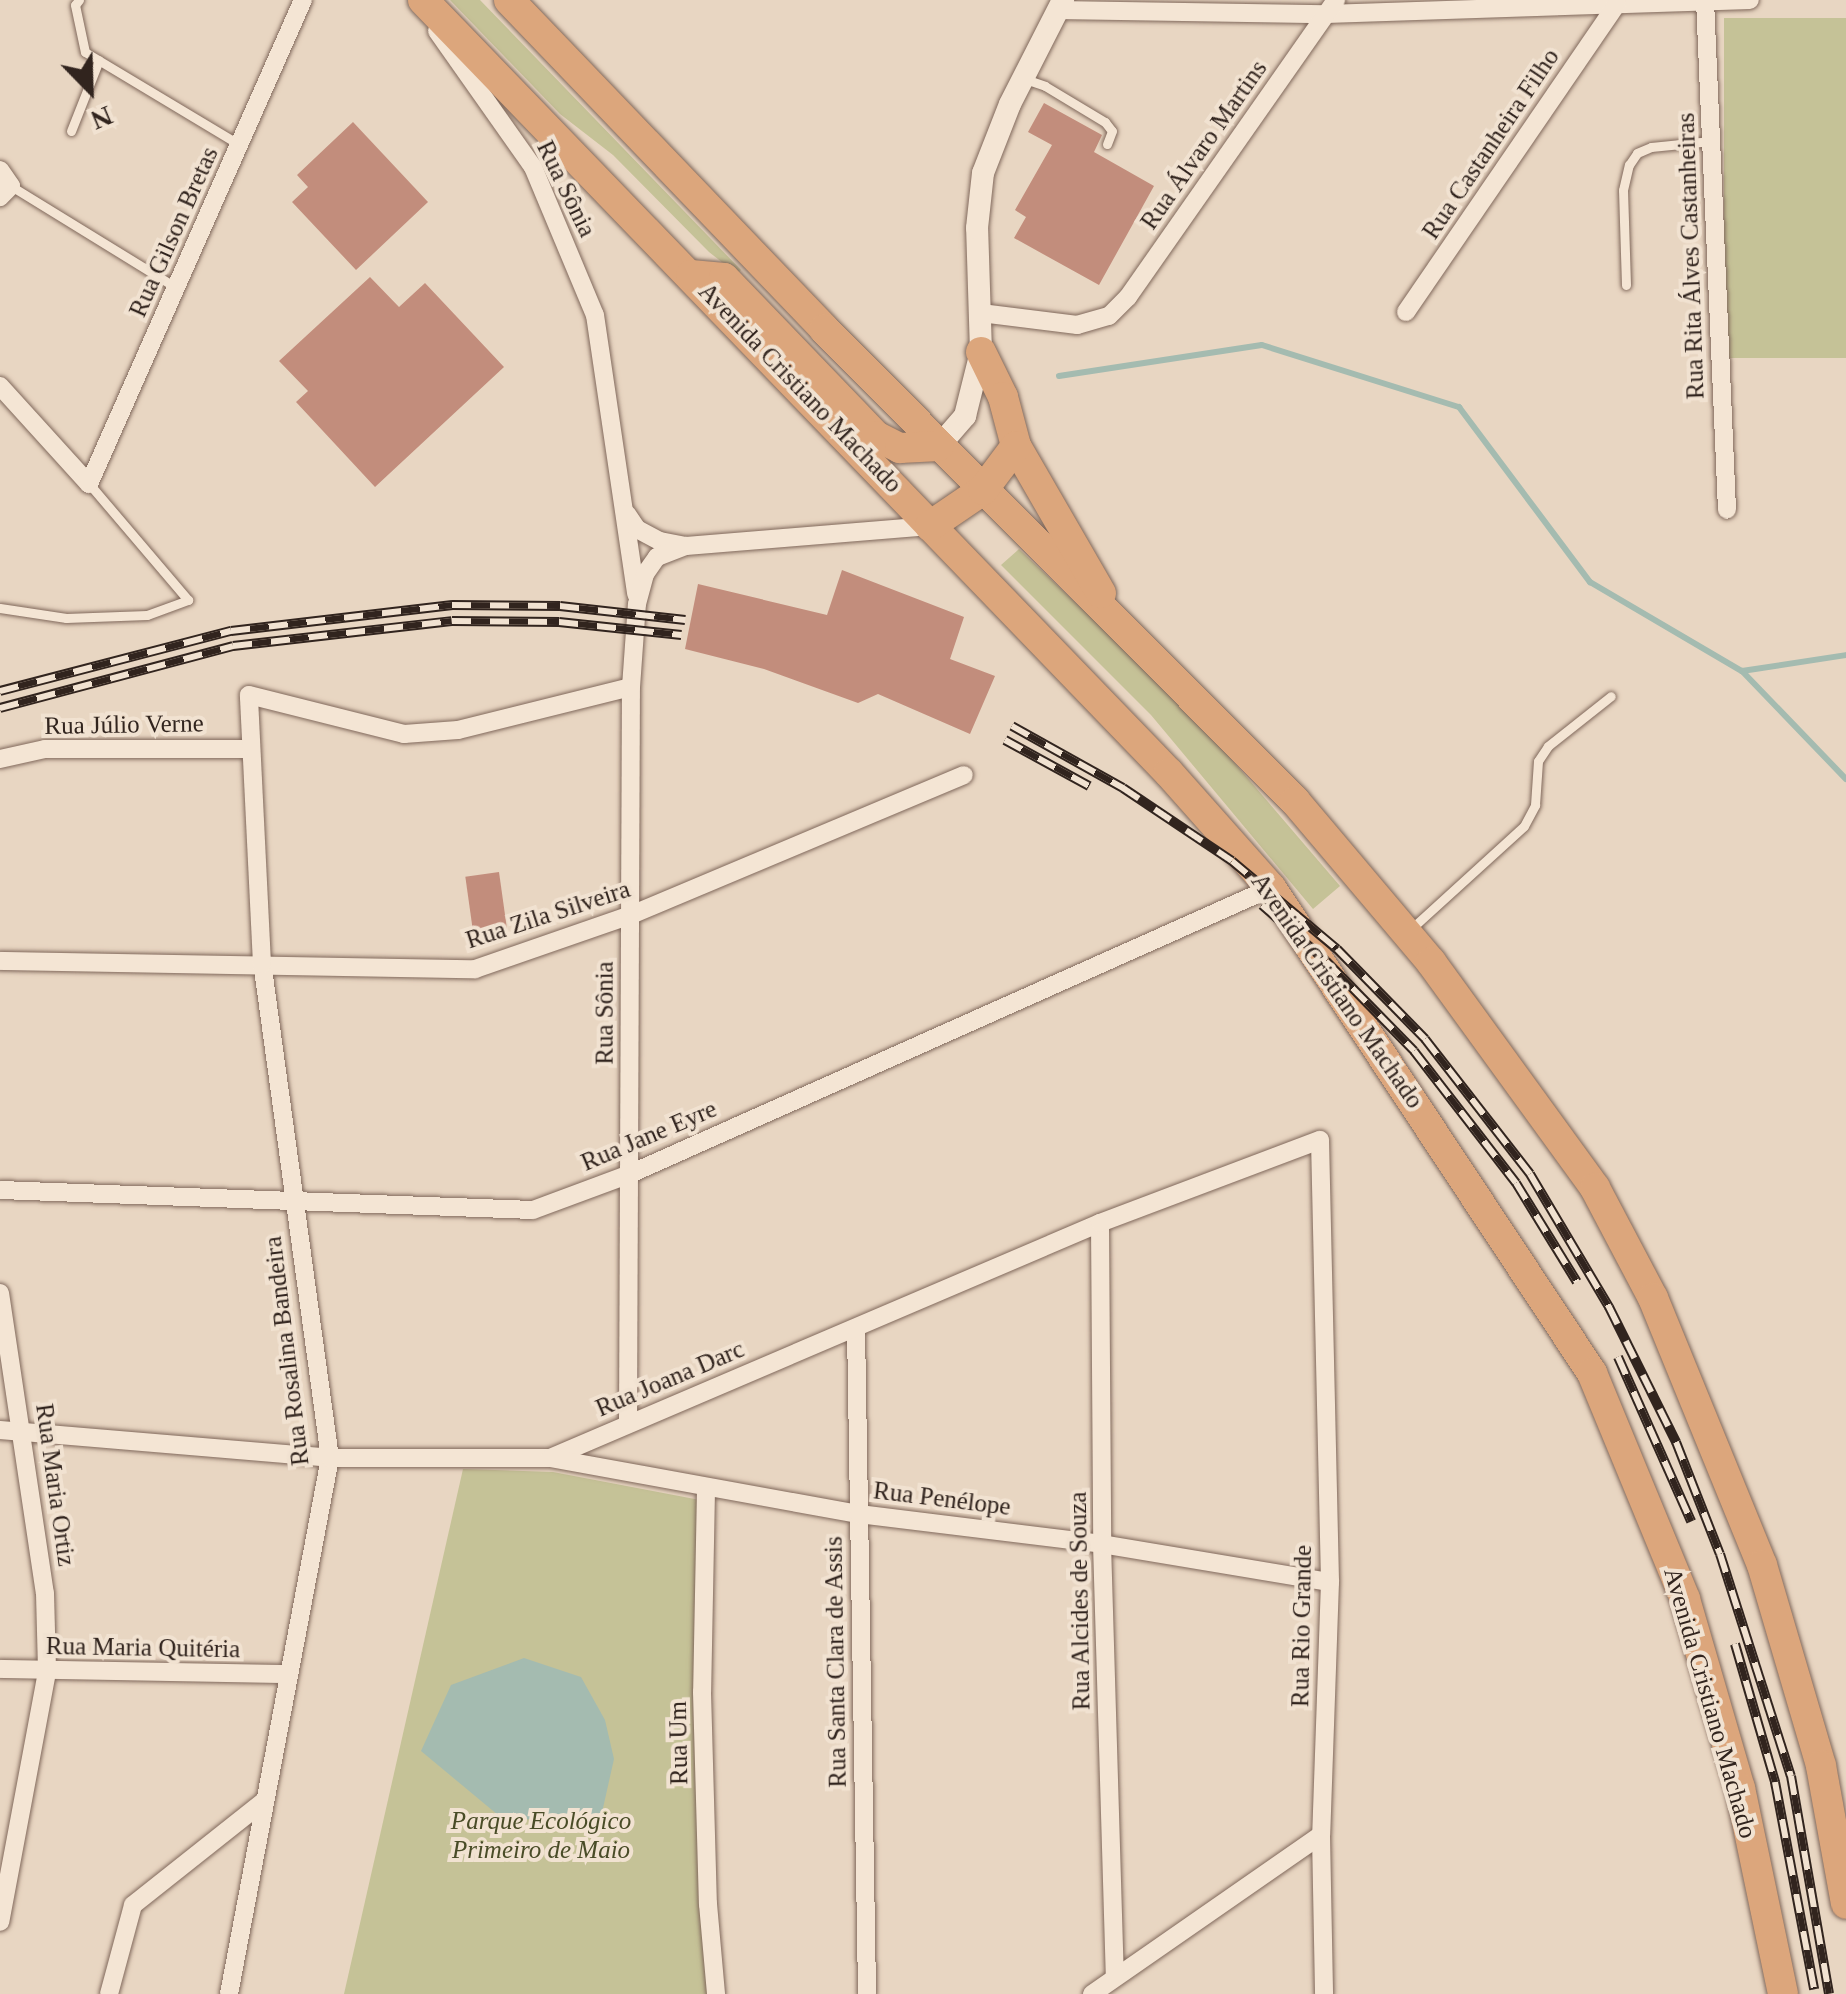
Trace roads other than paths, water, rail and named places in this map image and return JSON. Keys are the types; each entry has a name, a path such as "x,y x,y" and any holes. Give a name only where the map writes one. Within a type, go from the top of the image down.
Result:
{"highway":[{"name":"Avenida Cristiano Machado","path":"419,0 691,275 1169,773 1270,888 1592,1373 1685,1599 1740,1788 1783,1994"},
{"path":"508,0 982,490 1295,801 1406,932 1595,1188 1653,1298 1762,1565 1821,1766 1846,1904"},
{"path":"691,275 724,278 876,436 900,448 940,446"},
{"path":"981,352 1004,397 1016,446 1123,630"},
{"path":"930,526 982,490 1016,446"}],"street":[{"name":"Rua Gilson Bretas","path":"89,484 303,0"},
{"name":"Rua Sônia","path":"419,0 532,167 595,314 637,604"},
{"path":"940,446 965,416 981,352 977,228 983,174 1022,79 1060,5 1331,7 1750,0"},
{"name":"Rua Rita Álves Castanheiras","path":"1705,1 1727,510"},
{"name":"Rua Castanheira Filho","path":"1406,312 1617,4"},
{"name":"Rua Álvaro Martins","path":"981,312 1077,326 1108,316 1128,297 1331,7"},
{"path":"0,170 6,192"},
{"path":"0,386 89,484"},
{"path":"624,510 636,529 660,541 686,546"},
{"name":"Rua Sônia","path":"628,1423 631,687 637,604 645,574 658,557 686,546 930,526"},
{"name":"Rua Rosalina Bandeira","path":"229,1994 286,1674 330,1458 262,964 249,695 404,734 458,730 631,687"},
{"name":"Rua Júlio Verne","path":"0,759 45,748 249,750"},
{"name":"Rua Zila Silveira","path":"0,961 475,969 630,916 964,775"},
{"name":"Rua Jane Eyre","path":"0,1190 533,1210 630,1174 1270,888"},
{"name":"Rua Joana Darc","path":"0,1430 330,1458 550,1458 1100,1223 1320,1140"},
{"name":"Rua Rio Grande","path":"1320,1140 1330,1582 1320,1835 1324,1994"},
{"name":"Rua Alcides de Souza","path":"1100,1223 1102,1544 1115,1977"},
{"name":"Rua Maria Ortiz","path":"0,1293 24,1431 44,1593 47,1672 2,1909"},
{"name":"Rua Santa Clara de Assis","path":"856,1328 867,1994"},
{"name":"Rua Penélope","path":"550,1458 706,1490 859,1514 1102,1544 1330,1582"},
{"name":"Rua Um","path":"706,1490 702,1692 708,1904 716,1994"},
{"name":"Rua Maria Quitéria","path":"0,1669 286,1674"},
{"path":"109,1994 134,1905 264,1801"},
{"path":"1092,1994 1320,1835"}],"lane":[{"path":"79,0 75,4 85,52 240,145"},
{"path":"71,130 99,60"},
{"path":"1022,79 1046,86 1106,122 1112,131 1108,144"},
{"path":"1626,284 1623,190 1629,165 1637,153 1651,147 1711,141"},
{"path":"6,192 176,288"},
{"path":"0,608 66,618 147,615 188,600 89,484"},
{"path":"1406,932 1524,826 1535,805 1538,761 1548,746 1611,696"}],"waterway":[{"path":"1059,376 1262,345 1459,407 1590,582 1742,671 1846,779"},
{"path":"1742,671 1846,655"}],"railway":[{"path":"0,691 231,631 452,605 560,606 685,620"},
{"path":"0,708 233,646 452,621 559,622 681,635"},
{"path":"1012,726 1123,788 1232,861 1337,949 1425,1039 1530,1174 1609,1307 1676,1442 1720,1554 1791,1776 1829,1994"},
{"path":"1005,740 1089,786"},
{"path":"1262,905 1326,961 1414,1051 1516,1183 1577,1282"},
{"path":"1618,1357 1691,1521"},
{"path":"1735,1644 1775,1782 1814,1989"}],"park label":[{"name":"Parque Ecológico Primeiro de Maio","path":"541,1836"}]}
